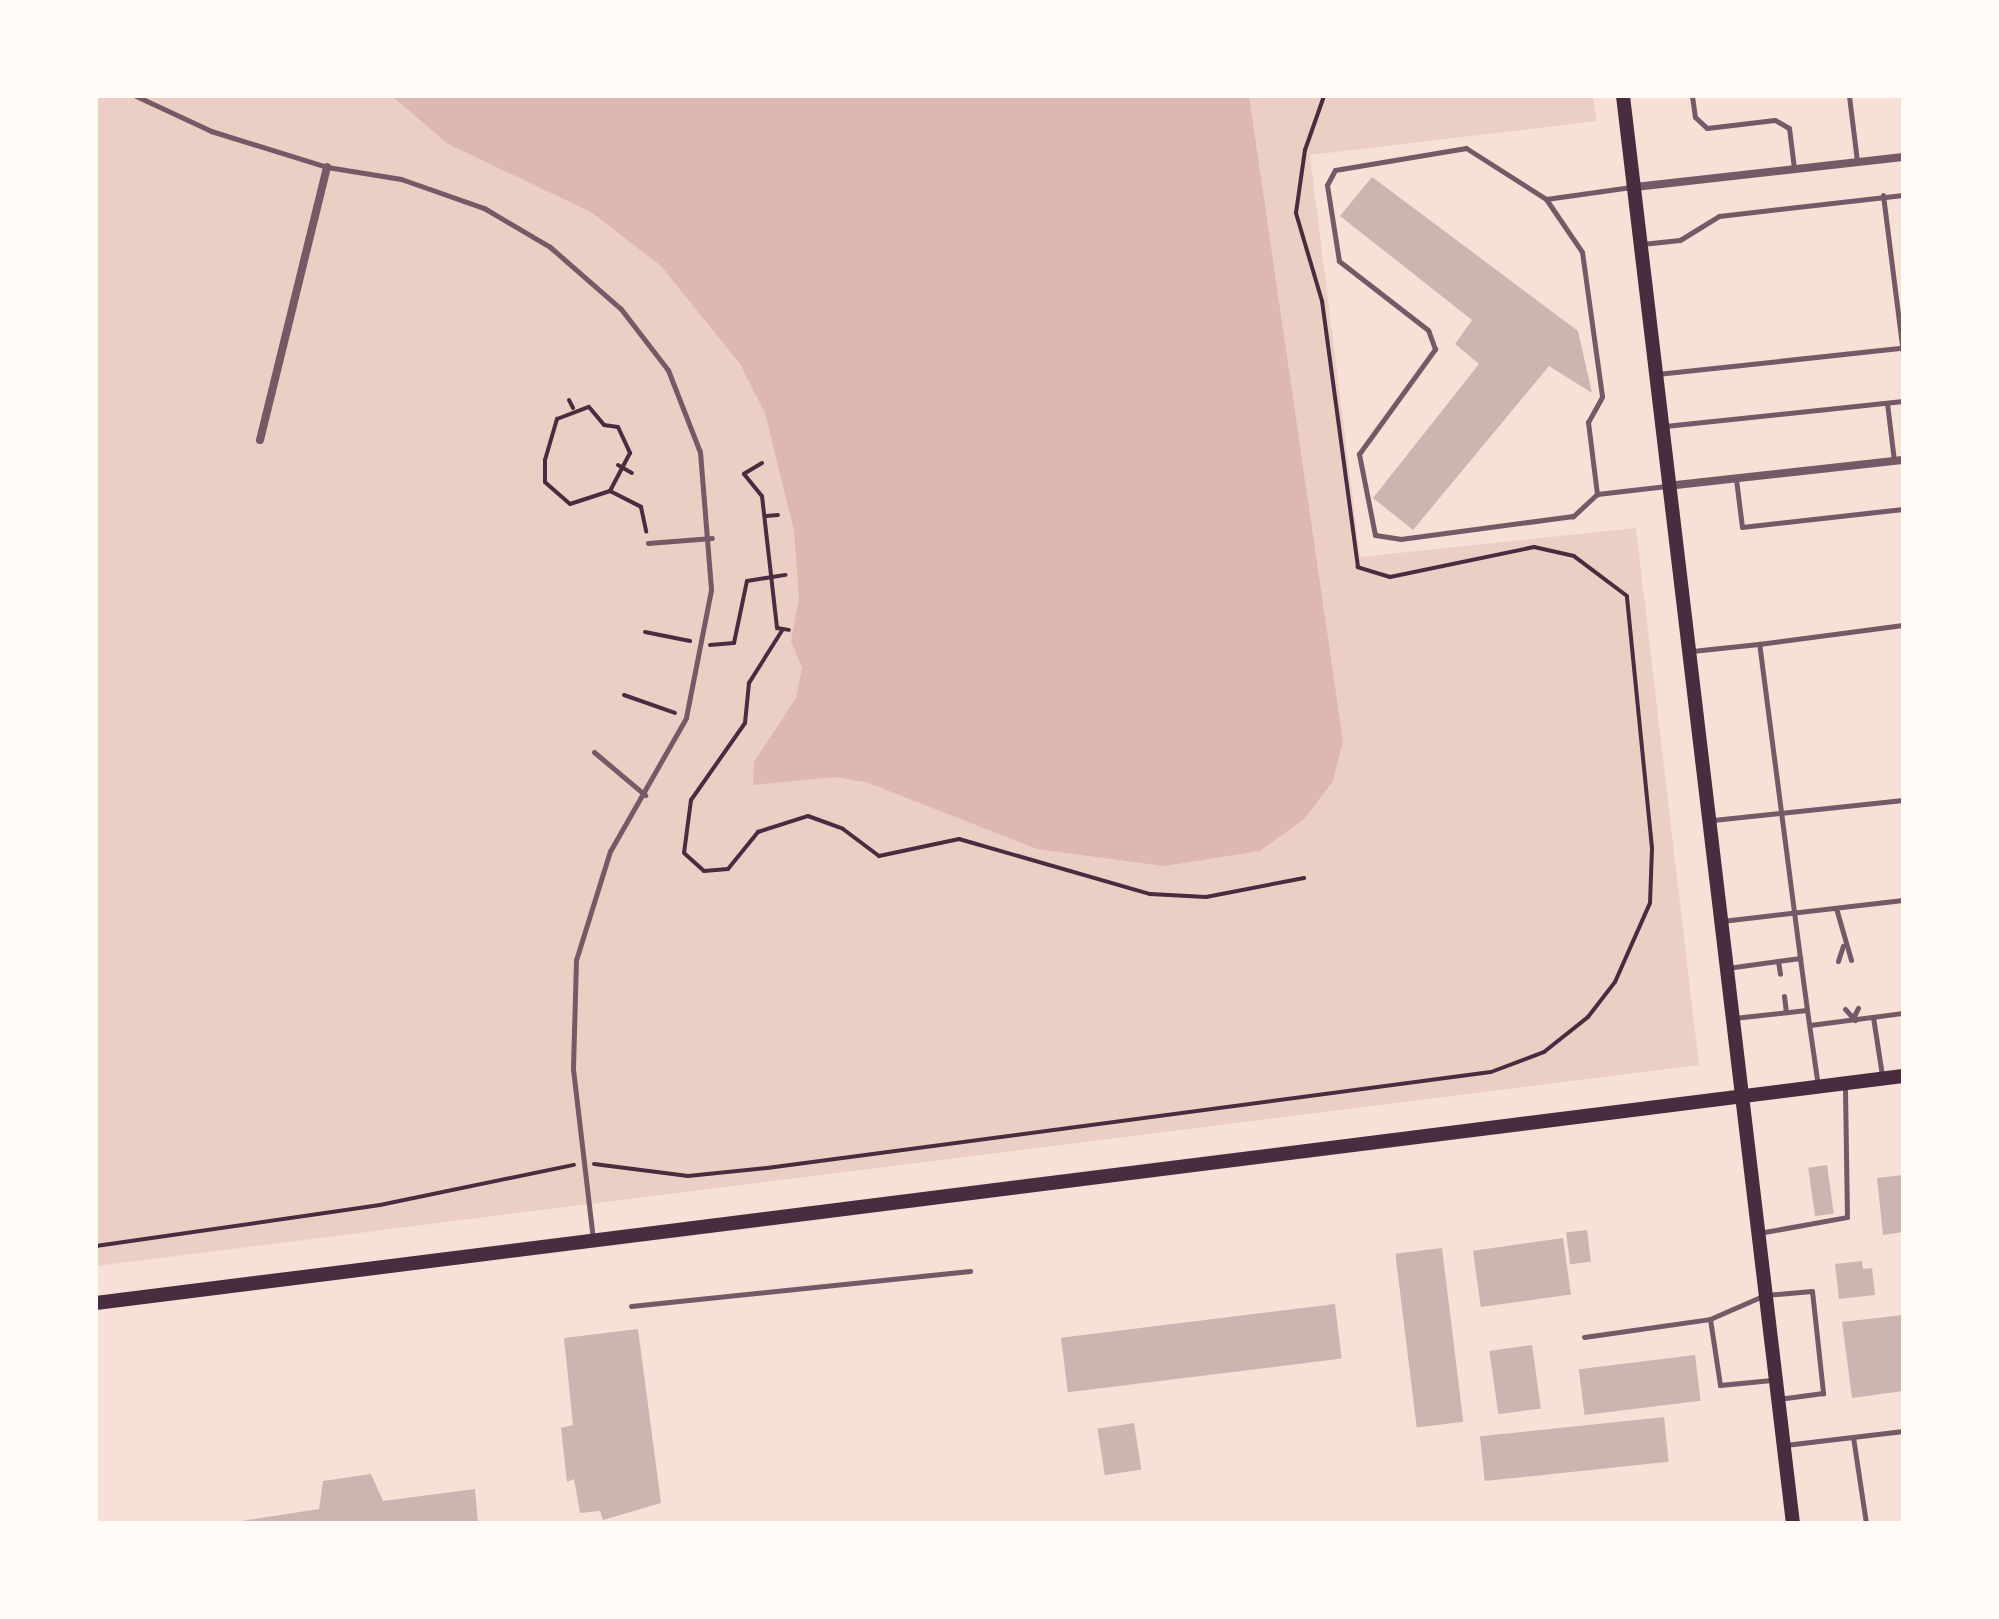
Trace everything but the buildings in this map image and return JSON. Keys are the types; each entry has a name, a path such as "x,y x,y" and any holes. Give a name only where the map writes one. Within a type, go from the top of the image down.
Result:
{"main road":[{"path":"1623,96 1667,486 1793,1523"},
{"path":"96,1303 1903,1076"}],"street":[{"path":"1635,187 1903,157"},
{"path":"260,440 327,167"},
{"path":"1667,486 1898,460"}],"lane":[{"path":"136,96 211,131 327,167 401,179 484,208 550,247 621,309 668,370 700,452 712,538 705,644 686,718 645,795 610,851 576,960 573,1069 593,1240"},
{"path":"1692,96 1695,117 1707,128 1775,120 1789,128 1794,169"},
{"path":"1849,96 1858,162"},
{"path":"1597,494 1588,422 1602,397 1582,252 1546,199 1466,148 1349,163 1330,176 1339,261 1428,330 1435,349 1358,461 1370,528 1385,539 1573,516 1597,494 1667,486"},
{"path":"1546,199 1635,187"},
{"path":"1654,374 1903,350 1883,195"},
{"path":"1641,245 1680,240 1719,216 1903,195"},
{"path":"1660,426 1903,401"},
{"path":"1887,403 1898,460"},
{"path":"1736,478 1742,527 1903,509"},
{"path":"648,543 712,538"},
{"path":"1687,652 1903,625"},
{"path":"1759,644 1779,813 1818,1086"},
{"path":"594,752 645,795"},
{"path":"1708,821 1903,800"},
{"path":"1721,921 1903,900"},
{"path":"1836,908 1843,946 1851,960"},
{"path":"1838,961 1843,946"},
{"path":"1727,968 1800,958"},
{"path":"1778,961 1780,974"},
{"path":"1784,996 1786,1012"},
{"path":"1855,1018 1858,1008"},
{"path":"1845,1009 1855,1018"},
{"path":"1733,1018 1807,1010"},
{"path":"1810,1025 1903,1013"},
{"path":"1873,1017 1883,1078"},
{"path":"1758,1233 1847,1217 1845,1083"},
{"path":"631,1306 970,1271"},
{"path":"1584,1337 1710,1319 1765,1295 1812,1291 1823,1393 1778,1399"},
{"path":"1710,1319 1720,1385 1776,1379"},
{"path":"1784,1445 1903,1431"},
{"path":"1853,1437 1866,1523"}],"path":[{"path":"601,1164 688,1176 767,1168 1491,1072 1544,1052 1588,1017 1615,982 1650,903 1652,848 1627,596 1574,556 1534,547 1390,577 1358,567 1322,301 1296,213 1305,150 1324,96"},
{"path":"569,400 573,408"},
{"path":"610,491 618,465 630,453 627,438 589,407 573,408 557,419 545,482 570,504 610,491 641,507 648,543"},
{"path":"762,463 744,474 762,496 773,577 786,629 749,683 745,723 691,800 684,853 704,871 728,869 758,832 808,816 843,829 879,856 959,839 1150,894 1206,897 1304,878"},
{"path":"618,465 632,473"},
{"path":"766,516 778,515"},
{"path":"773,577 786,575"},
{"path":"624,695 686,718"},
{"path":"96,1246 380,1205 561,1166"}],"shaded area":[{"path":"96,96 1593,96 1597,121 1310,155 1360,557 1636,528 1699,1065 96,1266"},
{"path":"392,96 1249,96 1343,741 1333,781 1304,819 1260,851 1164,866 1037,849 866,782 835,777 753,785 754,762 796,698 802,668 791,641 799,598 794,530 765,413 740,364 661,266 591,212 448,144"}]}
